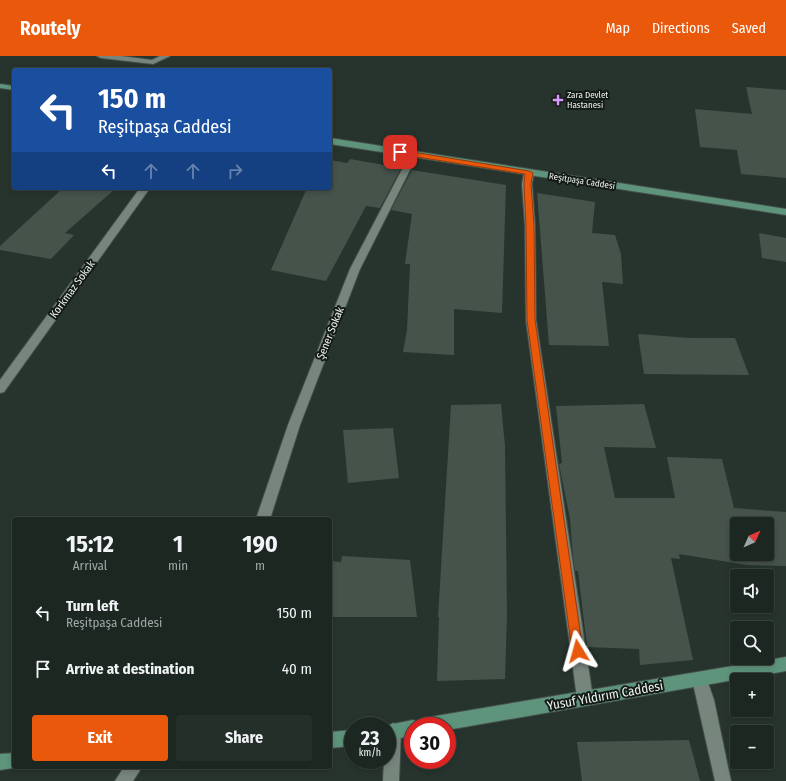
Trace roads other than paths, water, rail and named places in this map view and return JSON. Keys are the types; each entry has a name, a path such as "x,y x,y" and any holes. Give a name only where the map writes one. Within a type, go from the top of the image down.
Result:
{"main road":[{"path":"0,86 12,88"},
{"name":"Reşitpaşa Caddesi","path":"332,141 786,212"},
{"name":"Yusuf Yıldırım Caddesi","path":"456,720 786,664"},
{"path":"332,740 344,739"},
{"path":"0,762 12,761"}],"street":[{"path":"101,56 153,62 166,56"},
{"name":"Şener Sokak","path":"264,517 294,425 355,269 414,154"},
{"path":"529,173 527,184 530,226 531,320 585,698"},
{"name":"Korkmaz Sokak","path":"0,389 144,190"},
{"path":"700,679 706,700 723,781"},
{"path":"123,781 132,769"},
{"path":"390,769 390,781"}],"place":[{"name":"Zara Devlet Hastanesi","path":"558,100"}]}
